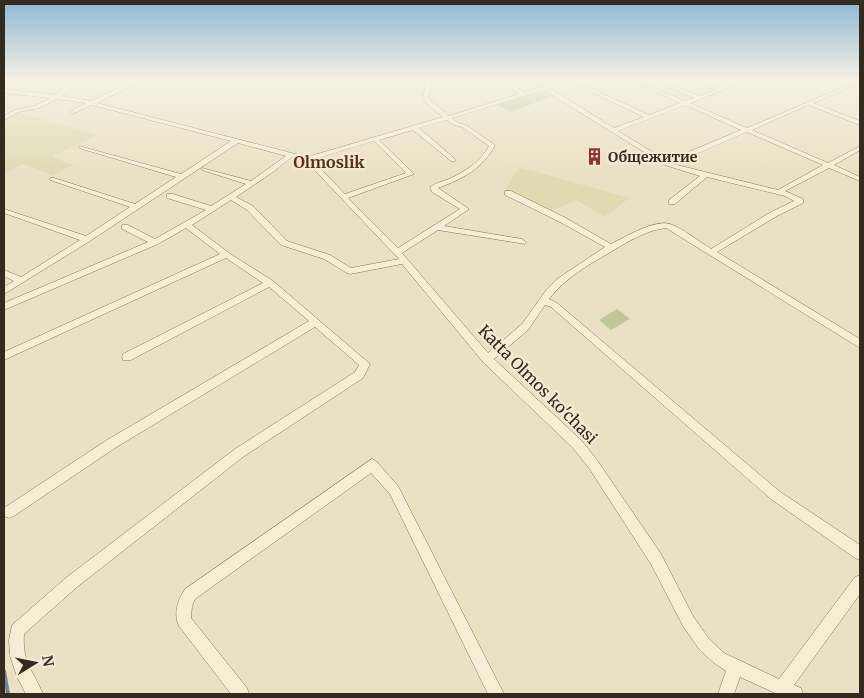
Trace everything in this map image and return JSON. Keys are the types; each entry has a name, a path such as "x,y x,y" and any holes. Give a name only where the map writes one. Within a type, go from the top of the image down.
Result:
{"street":[{"path":"128,113 307,159 466,113"},
{"path":"230,197 250,208 284,243 327,257 350,271 401,257 437,227 465,209 435,190 434,187 468,173 489,154 492,144 464,126 456,124 442,113"},
{"path":"583,113 667,164 779,192 800,201 767,218 712,252"},
{"path":"640,113 649,117"},
{"path":"612,131 660,113"},
{"path":"707,113 860,179"},
{"path":"667,164 786,113"},
{"path":"832,113 860,123"},
{"path":"415,128 453,160"},
{"path":"343,197 411,174 375,139"},
{"path":"4,291 87,240 236,141"},
{"path":"81,146 182,177"},
{"path":"779,192 860,148"},
{"path":"4,307 154,242 187,225 252,184 291,155"},
{"name":"Katta Olmos ko'chasi","path":"307,159 401,257 487,359 576,444 593,464 656,559 688,621 704,644 719,658 735,667 789,691"},
{"path":"204,169 252,184"},
{"path":"672,202 705,175"},
{"path":"52,179 136,207"},
{"path":"508,193 561,219 612,248"},
{"path":"170,196 212,209"},
{"path":"4,211 87,240"},
{"path":"35,694 20,670 15,644 17,630 72,582 239,453 359,375 365,364 270,283 226,255 187,225"},
{"path":"487,359 524,328 558,283 589,260 632,237 661,225 668,226 712,252 860,344"},
{"path":"125,227 154,242"},
{"path":"437,227 522,242"},
{"path":"4,356 226,255"},
{"path":"4,273 21,280"},
{"path":"127,357 270,283"},
{"path":"545,301 554,305 776,495 860,554"},
{"path":"9,512 111,444 316,322"},
{"path":"241,694 184,621 182,609 186,600 190,594 372,465 394,490 496,694"},
{"path":"789,691 860,582"},
{"path":"726,694 735,667"}],"shaded area":[{"path":"19,113 96,135 52,157 73,165 53,175 22,164 4,174 4,118"},
{"path":"519,167 629,198 605,217 576,200 547,213 503,194"}],"green space":[{"path":"617,309 630,319 611,330 599,320"}],"waterway":[{"path":"4,671 8,694"}],"place":[{"name":"Общежитие","path":"594,157"}],"district":[{"name":"Olmoslik","path":"329,162"}]}
